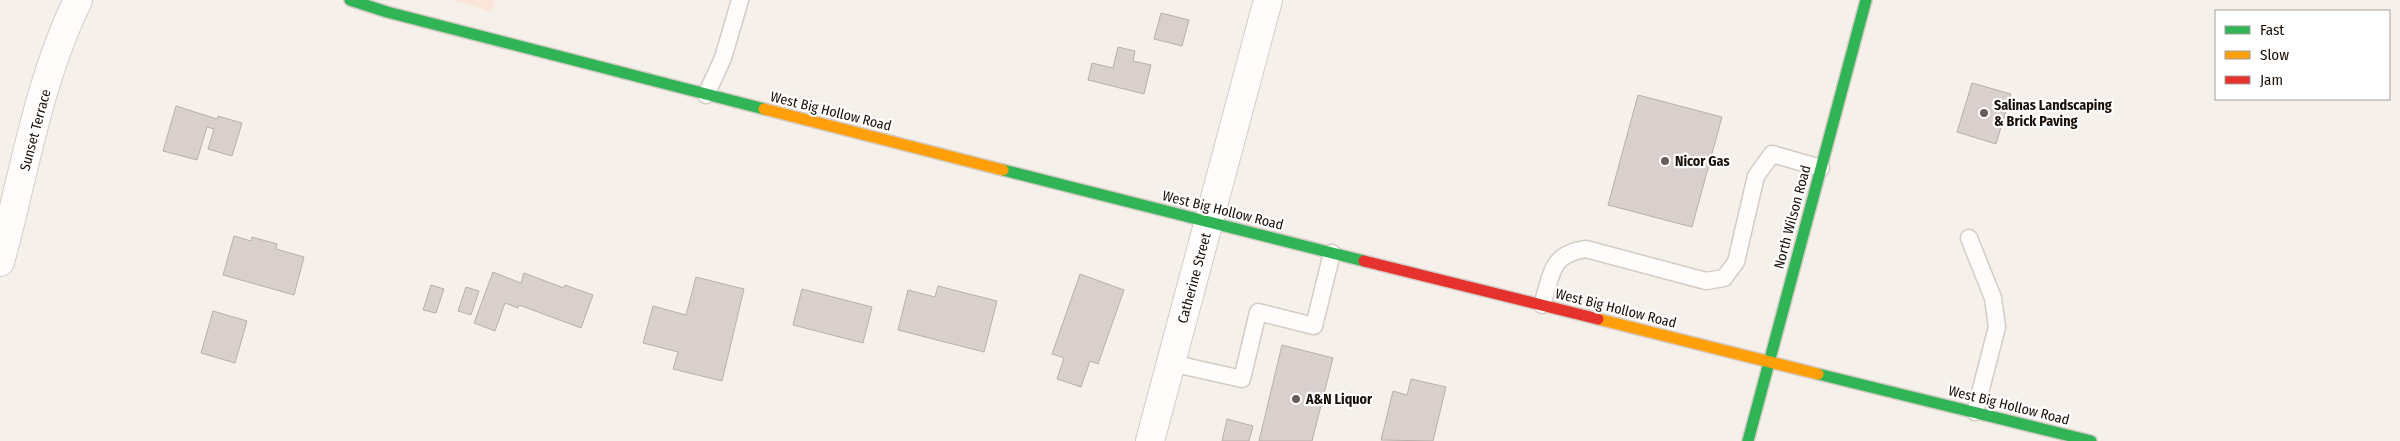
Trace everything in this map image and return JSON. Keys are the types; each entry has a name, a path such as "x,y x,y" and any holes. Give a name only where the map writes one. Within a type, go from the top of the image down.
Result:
{"main road":[{"name":"West Big Hollow Road","path":"350,0 387,12 706,95 1332,253 2091,441"},
{"name":"North Wilson Road","path":"1748,441 1866,0"}],"street":[{"name":"Sunset Terrace","path":"0,262 58,46 78,0"},
{"name":"Catherine Street","path":"1150,441 1268,0"}],"lane":[{"path":"706,95 723,58 740,0"},
{"path":"1542,305 1554,265 1568,251 1586,249 1706,281 1724,278 1736,262 1756,176 1772,154 1821,168"},
{"path":"1969,238 1993,298 1997,326 1975,412"},
{"path":"1171,363 1242,379 1258,312 1314,326 1332,253"}],"shaded area":[{"path":"453,0 495,0 492,12"}],"building":[{"path":"1161,13 1189,20 1182,46 1154,39"},
{"path":"1118,47 1135,51 1133,61 1151,65 1144,94 1088,80 1092,63 1113,68"},
{"name":"Salinas Landscaping & Brick Paving","path":"1972,83 2011,94 1996,144 1957,132"},
{"name":"Nicor Gas","path":"1638,95 1722,117 1692,227 1608,205"},
{"path":"176,106 217,119 218,116 242,123 232,156 208,149 214,129 207,127 197,160 163,151"},
{"path":"234,236 251,241 252,237 277,244 276,249 304,257 294,295 223,275"},
{"path":"493,272 521,283 524,273 564,288 565,285 593,295 581,328 519,305 518,308 505,303 495,331 474,323"},
{"path":"1080,274 1124,290 1098,364 1090,361 1081,387 1057,379 1064,358 1052,354"},
{"path":"696,277 744,289 722,381 673,369 678,352 643,343 653,306 686,315"},
{"path":"431,285 444,289 436,313 423,310"},
{"path":"938,286 997,301 984,352 898,330 908,290 935,297"},
{"path":"466,287 479,291 471,315 458,311"},
{"path":"802,289 872,307 863,343 793,325"},
{"path":"213,311 247,321 235,363 201,353"},
{"name":"A&N Liquor","path":"1282,345 1333,358 1312,441 1259,441"},
{"path":"1411,379 1446,387 1433,441 1381,440 1393,391 1407,395"},
{"path":"1227,419 1253,426 1249,441 1222,441"}],"traffic: fast":[{"path":"350,0 387,12 764,109"},
{"path":"1748,441 1866,0"},
{"path":"1003,170 1364,261"},
{"path":"1818,374 2091,441"}],"traffic: slow":[{"path":"764,109 1003,170"},
{"path":"1598,319 1818,374"}],"traffic: jam":[{"path":"1364,261 1598,319"}],"place":[{"name":"Salinas Landscaping & Brick Paving","path":"1984,113"},
{"name":"Nicor Gas","path":"1665,161"},
{"name":"A&N Liquor","path":"1296,399"}]}
